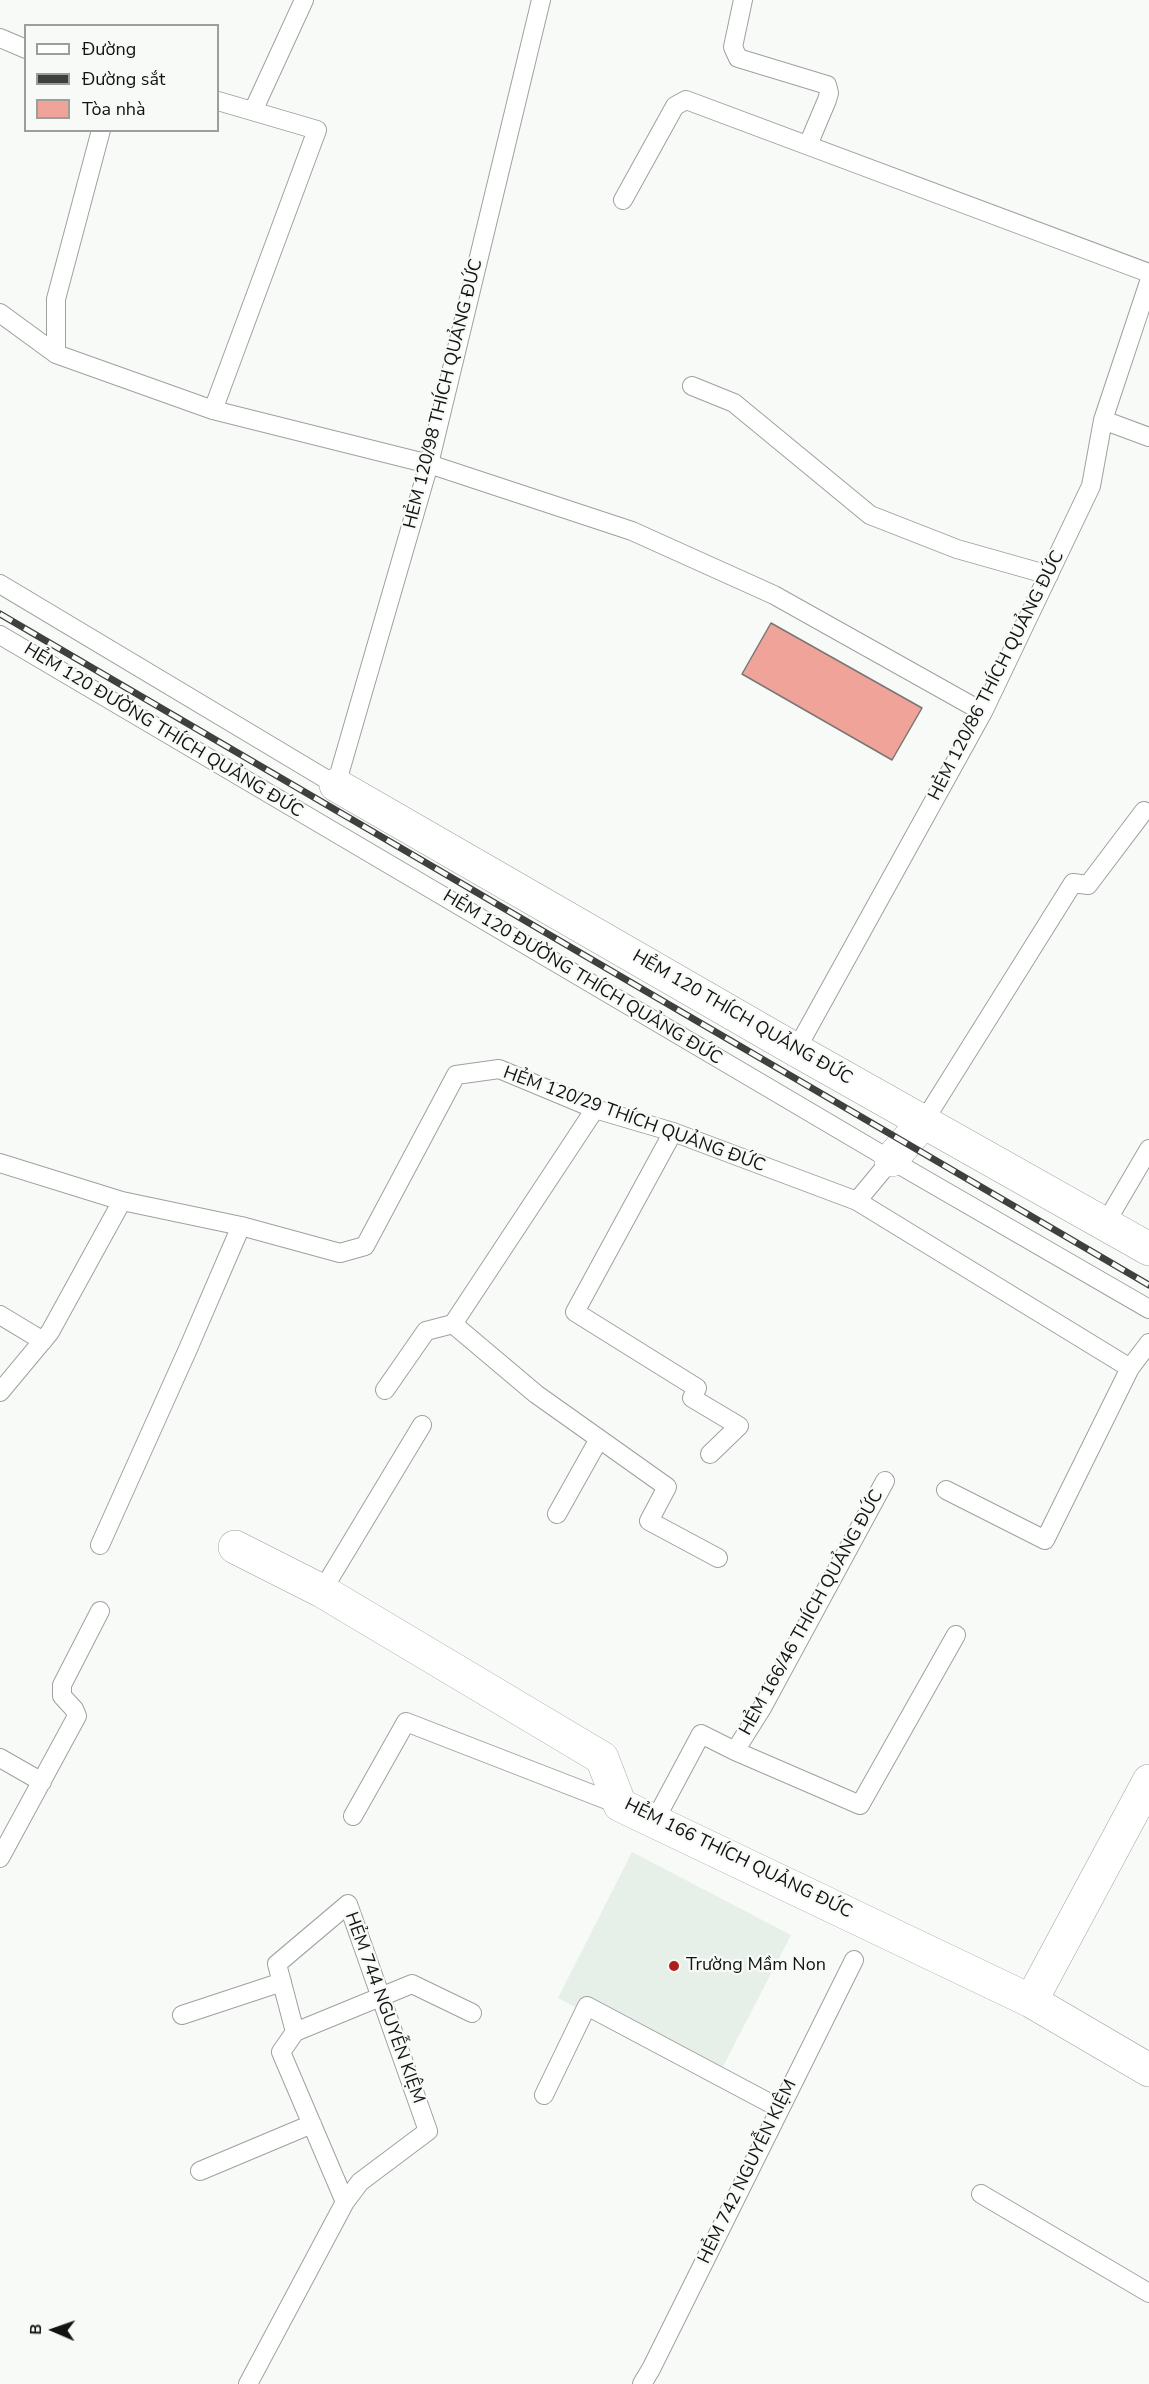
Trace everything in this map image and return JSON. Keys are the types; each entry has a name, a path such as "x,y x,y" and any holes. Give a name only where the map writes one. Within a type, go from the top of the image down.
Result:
{"street":[{"name":"HẺM 120 THÍCH QUẢNG ĐỨC","path":"336,785 796,1050 1149,1249"},
{"path":"891,1160 924,1121"},
{"name":"HẺM 166 THÍCH QUẢNG ĐỨC","path":"235,1547 321,1591 602,1758 620,1805 1032,2001 1149,2070"},
{"path":"1032,2001 1149,1781"}],"lane":[{"path":"253,111 304,0"},
{"name":"HẺM 120/98 THÍCH QUẢNG ĐỨC","path":"336,785 429,464 541,0"},
{"path":"743,0 733,47 738,58 827,85 829,93 827,100 808,144"},
{"path":"0,38 24,48"},
{"path":"622,200 675,106 686,99 1149,273"},
{"path":"213,410 317,130 219,101"},
{"path":"56,354 56,299 100,132"},
{"name":"HẺM 120/86 THÍCH QUẢNG ĐỨC","path":"796,1050 983,712 1091,486 1103,420 1149,282"},
{"path":"0,313 56,354 213,410 429,464 632,531 774,595 983,712"},
{"path":"692,386 734,403 870,515 957,549 1049,575"},
{"path":"1103,420 1149,437"},
{"path":"0,584 336,785"},
{"name":"HẺM 120 ĐƯỜNG THÍCH QUẢNG ĐỨC","path":"0,634 891,1160 1149,1309"},
{"path":"924,1121 1072,883 1088,885 1144,811"},
{"name":"HẺM 120/29 THÍCH QUẢNG ĐỨC","path":"0,1163 122,1201 241,1226 340,1253 365,1246 456,1075 498,1069 596,1109 673,1132 857,1201 1130,1368"},
{"path":"385,1390 426,1331 453,1324 596,1109"},
{"path":"673,1132 575,1312 697,1388 692,1398 739,1426 710,1454"},
{"path":"1105,1224 1149,1149"},
{"path":"857,1201 891,1160"},
{"path":"0,1392 43,1341 122,1201"},
{"path":"100,1545 241,1226"},
{"path":"3,1321 43,1341"},
{"path":"453,1324 536,1394 667,1487 649,1521 718,1558"},
{"path":"946,1490 1045,1540 1130,1368 1149,1343"},
{"path":"321,1591 422,1425"},
{"path":"557,1514 599,1439"},
{"name":"HẺM 166/46 THÍCH QUẢNG ĐỨC","path":"654,1822 701,1734 735,1751 762,1708 885,1482"},
{"path":"0,1858 77,1716 62,1696 62,1685 100,1611"},
{"path":"735,1751 860,1805 956,1635"},
{"path":"354,1816 406,1722 620,1805"},
{"path":"0,1758 42,1782"},
{"name":"HẺM 744 NGUYỄN KIỆM","path":"248,2384 345,2202 360,2182 428,2131 348,1904 277,1964 296,2032"},
{"name":"HẺM 742 NGUYỄN KIỆM","path":"642,2384 854,1960"},
{"path":"182,2015 282,1982"},
{"path":"345,2202 282,2052 296,2032 412,1984 472,2013"},
{"path":"544,2095 587,2006 779,2108"},
{"path":"200,2171 312,2124"},
{"path":"981,2194 1149,2293"}],"shaded area":[{"name":"Trường Mầm Non","path":"632,1852 791,1935 716,2080 558,1998"}],"building":[{"path":"771,623 922,708 892,760 742,674"}],"railway":[{"path":"0,614 1149,1285"}],"place":[{"name":"Trường Mầm Non","path":"674,1966"}]}
